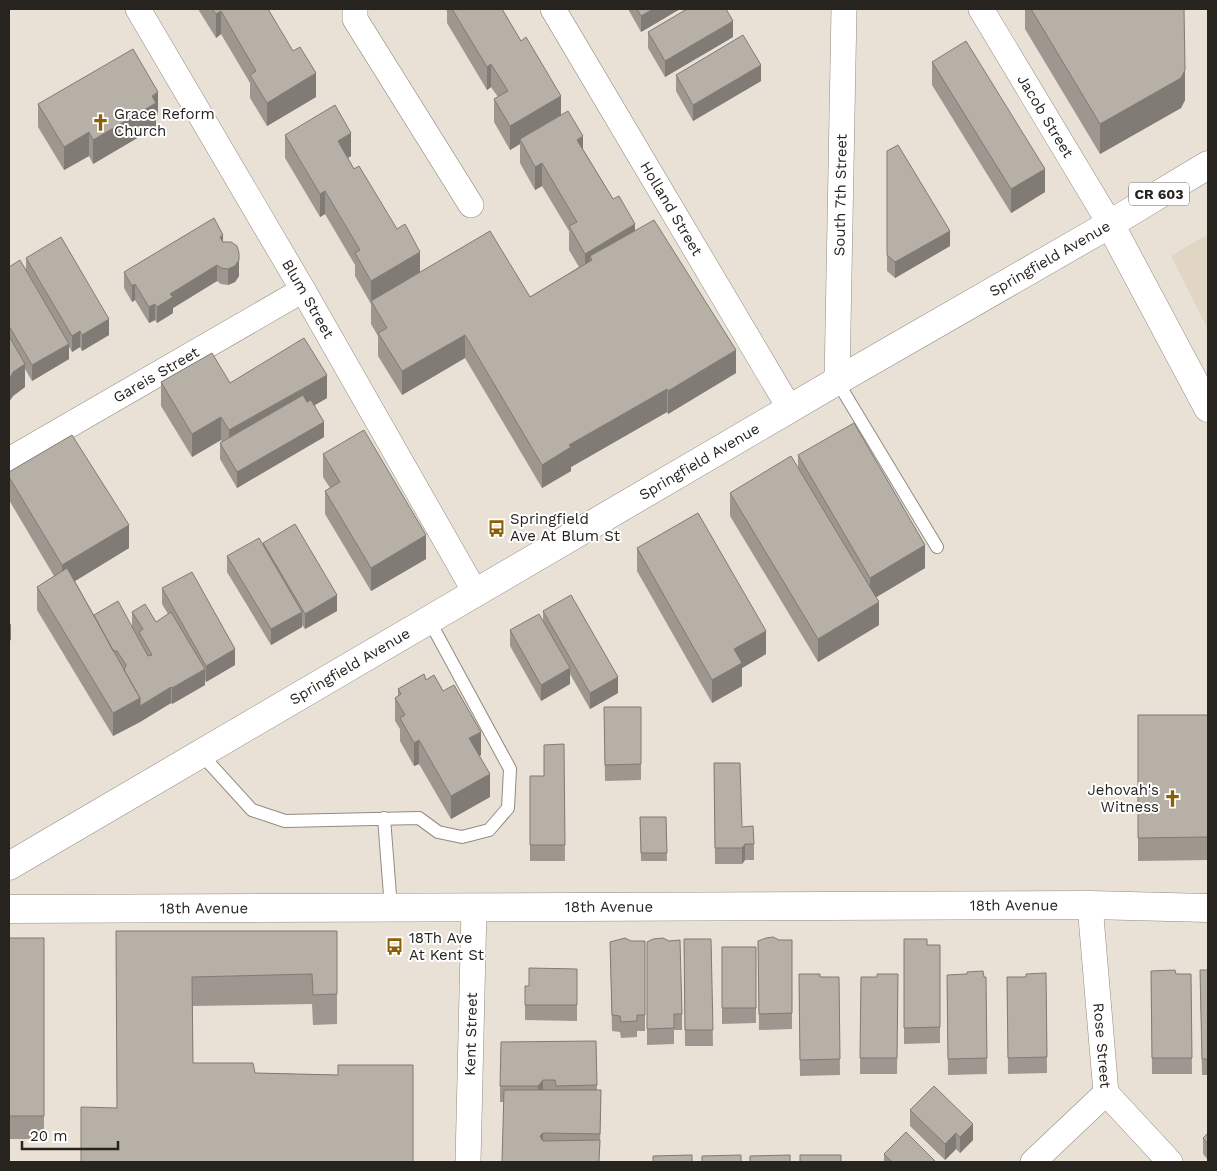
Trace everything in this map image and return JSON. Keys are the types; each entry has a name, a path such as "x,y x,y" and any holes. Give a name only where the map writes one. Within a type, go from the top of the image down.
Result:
{"main road":[{"name":"Springfield Avenue","path":"9,866 1208,165"},
{"path":"1110,224 1208,408"},
{"name":"18th Avenue","path":"9,910 1090,905 1208,908"}],"street":[{"name":"Blum Street","path":"138,9 475,592"},
{"path":"355,9 355,19 471,204"},
{"name":"Holland Street","path":"553,9 790,409"},
{"name":"South 7th Street","path":"837,381 844,9"},
{"name":"Jacob Street","path":"981,9 1110,224"},
{"name":"Gareis Street","path":"9,460 302,290"},
{"name":"Rose Street","path":"1090,905 1106,1093 1170,1162"},
{"name":"Kent Street","path":"468,1162 474,908"},
{"path":"1033,1162 1106,1093"}],"lane":[{"path":"837,381 937,547"},
{"path":"201,754 252,810 285,821 418,818 438,832 462,837 489,830 508,808 510,770 429,620"},
{"path":"384,818 390,908"}],"shaded area":[{"path":"1208,234 1208,330 1171,256"}],"building":[{"path":"212,9 268,9 293,51 300,47 316,73 267,103 250,75 256,71 221,11 216,14"},
{"path":"452,9 502,9 521,41 526,37 561,96 510,126 494,99 508,91 491,64 487,67"},
{"path":"637,9 653,9 641,16"},
{"path":"687,9 726,9 733,21 665,61 648,32"},
{"path":"1031,9 1184,9 1185,70 1181,78 1100,124"},
{"path":"743,35 761,65 693,105 676,75"},
{"path":"966,41 1045,169 1011,189 932,62"},
{"path":"133,49 158,92 152,96 156,103 93,140 89,132 64,147 38,104"},
{"path":"335,105 351,133 338,141 354,169 359,166 397,229 405,224 420,252 371,281 355,253 360,250 325,191 320,194 285,135"},
{"path":"568,111 583,136 577,140 613,199 619,196 635,224 585,254 569,226 577,222 542,163 535,167 520,139"},
{"path":"898,145 950,231 895,262 887,255 887,151"},
{"path":"214,218 223,235 220,237 223,242 231,242 237,246 239,260 235,266 228,269 217,265 170,294 173,297 157,307 155,304 149,307 135,284 132,286 124,272"},
{"path":"654,220 736,350 668,391 667,389 569,445 571,447 542,465 465,335 402,371 378,333 387,328 371,301 490,231 530,297 592,260 590,256"},
{"path":"61,237 109,319 82,335 80,331 72,336 26,258"},
{"path":"20,260 69,344 32,365 9,326 9,267"},
{"path":"9,336 25,364 13,372 9,378"},
{"path":"304,338 327,375 229,430 221,417 192,434 161,382 212,353 230,383"},
{"path":"303,395 307,402 311,400 324,422 237,472 220,443"},
{"path":"854,423 925,545 870,578 798,455"},
{"path":"364,430 426,535 371,568 325,491 340,482 323,454"},
{"path":"72,435 129,525 62,565 9,477 9,472"},
{"path":"791,456 879,602 818,639 730,493"},
{"path":"698,513 766,631 734,649 742,663 712,680 637,548"},
{"path":"295,524 337,595 305,614 263,543"},
{"path":"259,538 302,612 271,629 227,556"},
{"path":"67,568 140,698 113,713 37,587"},
{"path":"192,572 235,649 206,666 162,588"},
{"path":"571,595 618,677 590,693 543,611"},
{"path":"118,601 148,656 152,655 139,632 143,629 132,612 145,604 156,622 171,612 205,669 140,706 140,698 124,670 126,665 117,651 113,651 94,615"},
{"path":"539,614 570,668 541,685 510,630"},
{"path":"424,674 426,680 434,675 443,691 454,685 481,732 469,738 490,774 451,796 419,740 414,743 400,718 405,715 395,698 401,694 398,689"},
{"path":"604,707 641,707 641,764 605,765"},
{"name":"Jehovah's Witness","path":"1138,715 1208,715 1208,837 1138,838"},
{"path":"564,744 565,845 530,845 530,776 544,776 544,745"},
{"path":"714,763 740,763 742,827 753,826 754,844 745,844 742,848 715,848"},
{"path":"640,817 666,817 667,853 641,853"},
{"path":"116,931 337,931 337,994 313,995 312,974 192,977 193,1063 253,1063 255,1073 338,1075 338,1065 413,1065 413,1162 81,1162 81,1107 117,1108"},
{"path":"773,937 779,940 792,940 792,1013 759,1014 758,941"},
{"path":"9,938 44,938 44,1116 9,1116"},
{"path":"625,938 631,941 645,941 645,1015 637,1015 637,1021 621,1022 620,1016 612,1015 610,942"},
{"path":"663,938 669,941 680,940 682,1014 674,1014 674,1028 647,1029 647,942"},
{"path":"684,939 711,939 713,1030 685,1030"},
{"path":"904,939 927,939 927,945 940,945 940,1027 904,1028"},
{"path":"722,947 756,947 756,1008 722,1008"},
{"path":"529,968 577,969 577,1005 525,1005 525,986 529,986"},
{"path":"1175,970 1176,974 1191,974 1192,1058 1152,1058 1151,971"},
{"path":"1200,970 1208,970 1208,1059 1202,1059"},
{"path":"983,971 984,977 986,977 987,1058 948,1059 947,975"},
{"path":"1046,973 1047,1057 1008,1058 1007,977 1026,977 1026,974"},
{"path":"799,974 820,974 820,977 839,977 840,1059 800,1060"},
{"path":"877,974 898,974 897,1058 860,1058 861,977 877,977"},
{"path":"596,1041 597,1085 556,1086 555,1080 543,1080 538,1086 500,1086 501,1042"},
{"path":"934,1086 973,1124 960,1137 956,1133 945,1144 910,1110"},
{"path":"504,1090 601,1090 600,1134 543,1133 540,1136 543,1141 600,1140 599,1162 502,1162"},
{"path":"906,1132 936,1162 892,1162 884,1154"},
{"path":"1208,1133 1208,1144 1203,1138"},
{"path":"692,1155 692,1162 653,1162 653,1156"},
{"path":"741,1155 741,1162 702,1162 702,1156"},
{"path":"790,1155 790,1162 750,1162 750,1156"},
{"path":"800,1155 841,1155 841,1162 800,1162"}],"place":[{"name":"Grace Reform Church","path":"100,123"},
{"name":"Springfield Ave At Blum St","path":"496,528"},
{"name":"Jehovah's Witness","path":"1173,799"},
{"name":"18Th Ave At Kent St","path":"395,947"}]}
